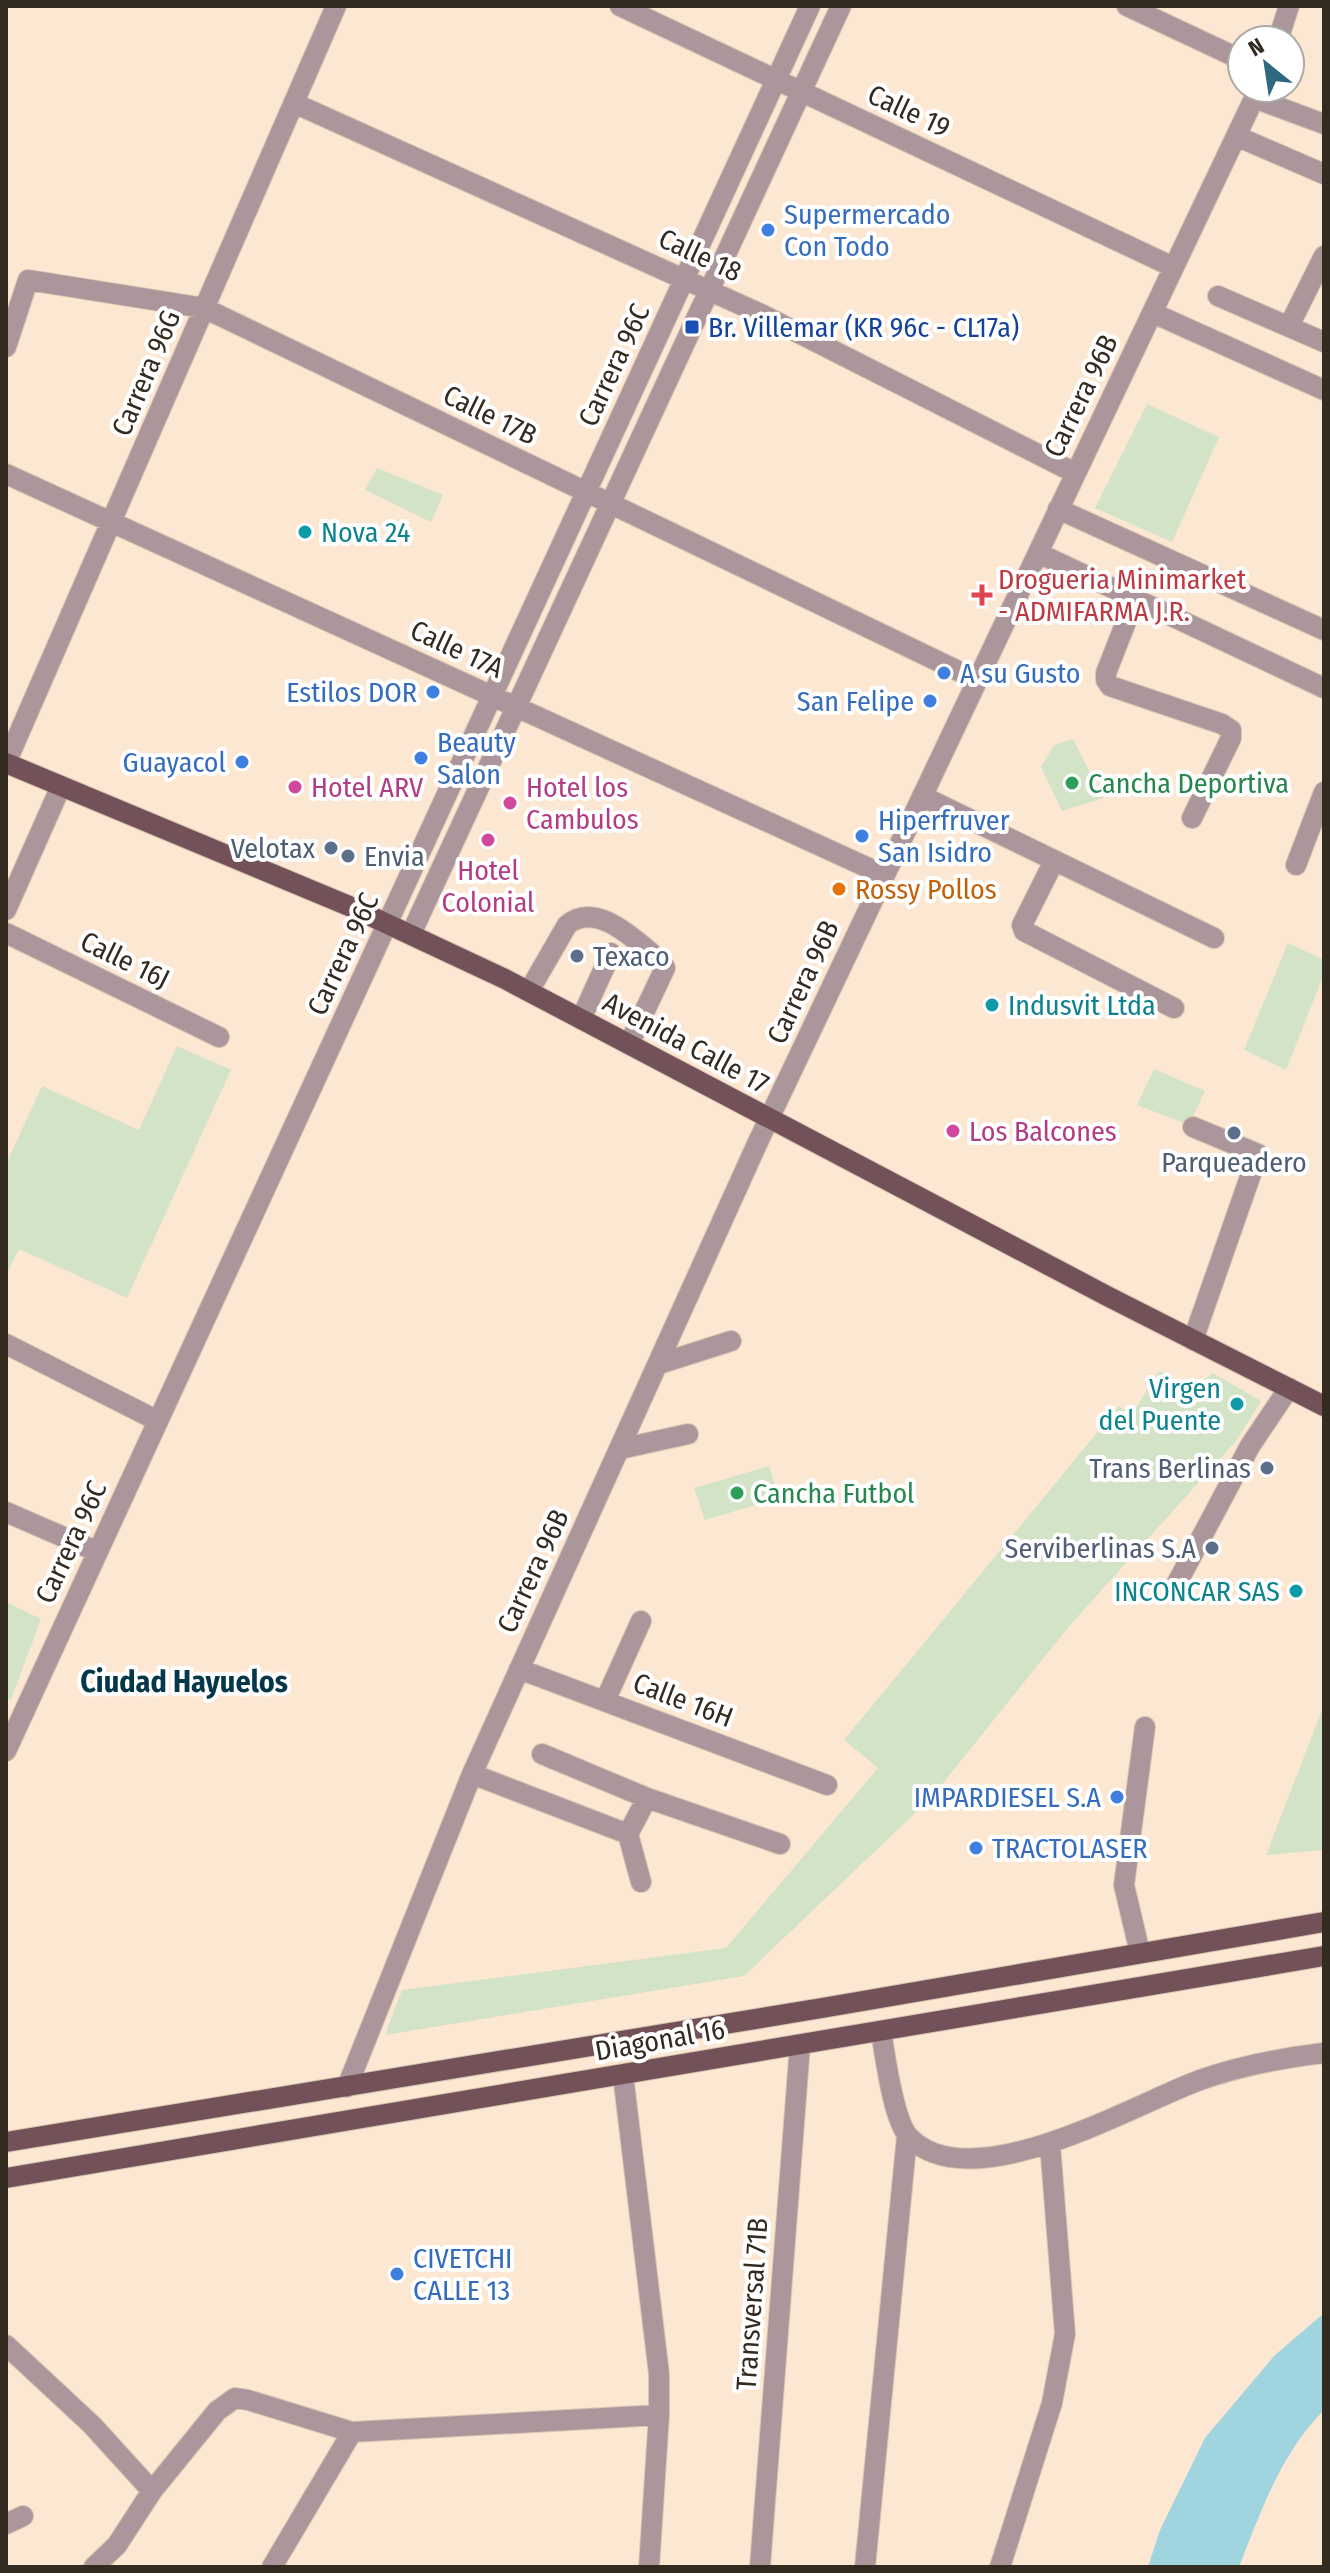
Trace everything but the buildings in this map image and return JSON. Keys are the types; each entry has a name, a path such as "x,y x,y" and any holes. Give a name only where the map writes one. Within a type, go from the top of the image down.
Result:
{"main road":[{"name":"Avenida Calle 17","path":"6,763 411,934 529,991 1324,1406"},
{"name":"Diagonal 16","path":"6,2142 1324,1922"},
{"name":"Diagonal 16","path":"6,2178 1324,1956"}],"street":[{"name":"Carrera 96G","path":"6,763 336,6"},
{"name":"Calle 19","path":"620,6 1173,267"},
{"name":"Carrera 96C","path":"6,1751 810,6"},
{"name":"Carrera 96C","path":"411,934 841,6"},
{"path":"1127,6 1226,52"},
{"name":"Calle 18","path":"294,103 709,290 1075,473"},
{"name":"Carrera 96B","path":"347,2087 472,1774 769,1118 1251,104"},
{"path":"1280,104 1324,124"},
{"path":"1236,136 1324,174"},
{"path":"1289,326 1324,256"},
{"name":"Calle 17B","path":"6,347 28,280 204,308 977,680"},
{"path":"1218,296 1324,342"},
{"path":"1153,313 1324,390"},
{"name":"Calle 17A","path":"6,474 884,875"},
{"path":"1058,509 1324,630"},
{"path":"1038,553 1324,688"},
{"path":"1135,599 1106,673 1110,686 1222,724 1231,730 1231,738 1192,818"},
{"path":"6,910 61,786"},
{"path":"1296,865 1324,792"},
{"path":"922,796 1214,938"},
{"path":"1054,861 1022,925 1024,931 1174,1008"},
{"path":"529,991 567,925 582,916 596,918 618,939 661,961 665,968 629,1044"},
{"name":"Calle 16J","path":"6,933 219,1037"},
{"path":"581,1019 618,939"},
{"path":"1193,1127 1258,1154 1193,1340"},
{"path":"659,1364 731,1341"},
{"path":"6,1344 158,1421"},
{"path":"1176,1585 1250,1446 1289,1388"},
{"path":"620,1449 688,1434"},
{"path":"6,1512 98,1552"},
{"path":"605,1701 641,1621"},
{"name":"Calle 16H","path":"519,1669 827,1785"},
{"path":"1140,1953 1124,1885 1145,1727"},
{"path":"542,1754 647,1798 780,1844"},
{"path":"472,1774 628,1834"},
{"path":"641,1882 628,1834 647,1798"},
{"path":"865,2567 907,2136 897,2111 881,2031"},
{"name":"Transversal 71B","path":"760,2567 800,2045"},
{"path":"907,2136 930,2151 964,2159 1001,2156 1050,2144 1200,2080 1271,2059 1324,2053"},
{"path":"623,2075 659,2374 649,2567"},
{"path":"1000,2567 1052,2403 1065,2334 1050,2144"},
{"path":"6,2345 92,2425 152,2491"},
{"path":"94,2567 117,2545 152,2491 217,2411 235,2398 352,2432 659,2415"},
{"path":"272,2567 352,2432"}],"green space":[{"path":"1147,404 1219,437 1172,542 1095,508"},
{"path":"377,468 443,495 431,522 365,490"},
{"name":"Cancha Deportiva","path":"1073,739 1103,798 1062,811 1041,767 1054,745"},
{"path":"1288,943 1324,960 1324,974 1286,1070 1244,1050"},
{"path":"177,1046 231,1070 127,1298 19,1249 6,1275 6,1164 42,1086 139,1130"},
{"path":"1154,1069 1205,1091 1189,1125 1137,1105"},
{"path":"1159,1371 1192,1389 1213,1373 1261,1401 1236,1441 1071,1624 931,1798 744,1976 385,2035 402,1990 726,1948 878,1768 844,1740 1119,1406 1131,1416"},
{"name":"Cancha Futbol","path":"769,1466 779,1498 705,1520 694,1488"},
{"path":"6,1602 41,1619 11,1700 6,1698"},
{"path":"1324,1705 1324,1850 1266,1855"}],"water":[{"path":"1324,2313 1324,2410 1284,2464 1239,2567 1148,2567 1160,2530 1205,2438 1274,2356"}],"place":[{"name":"Supermercado Con Todo","path":"768,230"},
{"name":"Br. Villemar (KR 96c - CL17a)","path":"692,327"},
{"name":"Nova 24","path":"305,532"},
{"name":"Drogueria Minimarket - ADMIFARMA J.R.","path":"982,595"},
{"name":"A su Gusto","path":"944,673"},
{"name":"Estilos DOR","path":"433,692"},
{"name":"San Felipe","path":"930,701"},
{"name":"Beauty Salon","path":"421,758"},
{"name":"Guayacol","path":"242,762"},
{"name":"Cancha Deportiva","path":"1072,783"},
{"name":"Hotel ARV","path":"295,787"},
{"name":"Hotel los Cambulos","path":"510,803"},
{"name":"Hiperfruver San Isidro","path":"862,836"},
{"name":"Hotel Colonial","path":"488,840"},
{"name":"Velotax","path":"331,848"},
{"name":"Envia","path":"348,856"},
{"name":"Rossy Pollos","path":"839,889"},
{"name":"Texaco","path":"577,956"},
{"name":"Indusvit Ltda","path":"992,1005"},
{"name":"Los Balcones","path":"953,1131"},
{"name":"Parqueadero","path":"1234,1133"},
{"name":"Virgen del Puente","path":"1237,1404"},
{"name":"Trans Berlinas","path":"1267,1468"},
{"name":"Cancha Futbol","path":"737,1493"},
{"name":"Serviberlinas S.A","path":"1212,1548"},
{"name":"INCONCAR SAS","path":"1296,1591"},
{"name":"IMPARDIESEL S.A","path":"1117,1797"},
{"name":"TRACTOLASER","path":"976,1848"},
{"name":"CIVETCHI CALLE 13","path":"397,2274"}],"district":[{"name":"Ciudad Hayuelos","path":"184,1682"}]}
